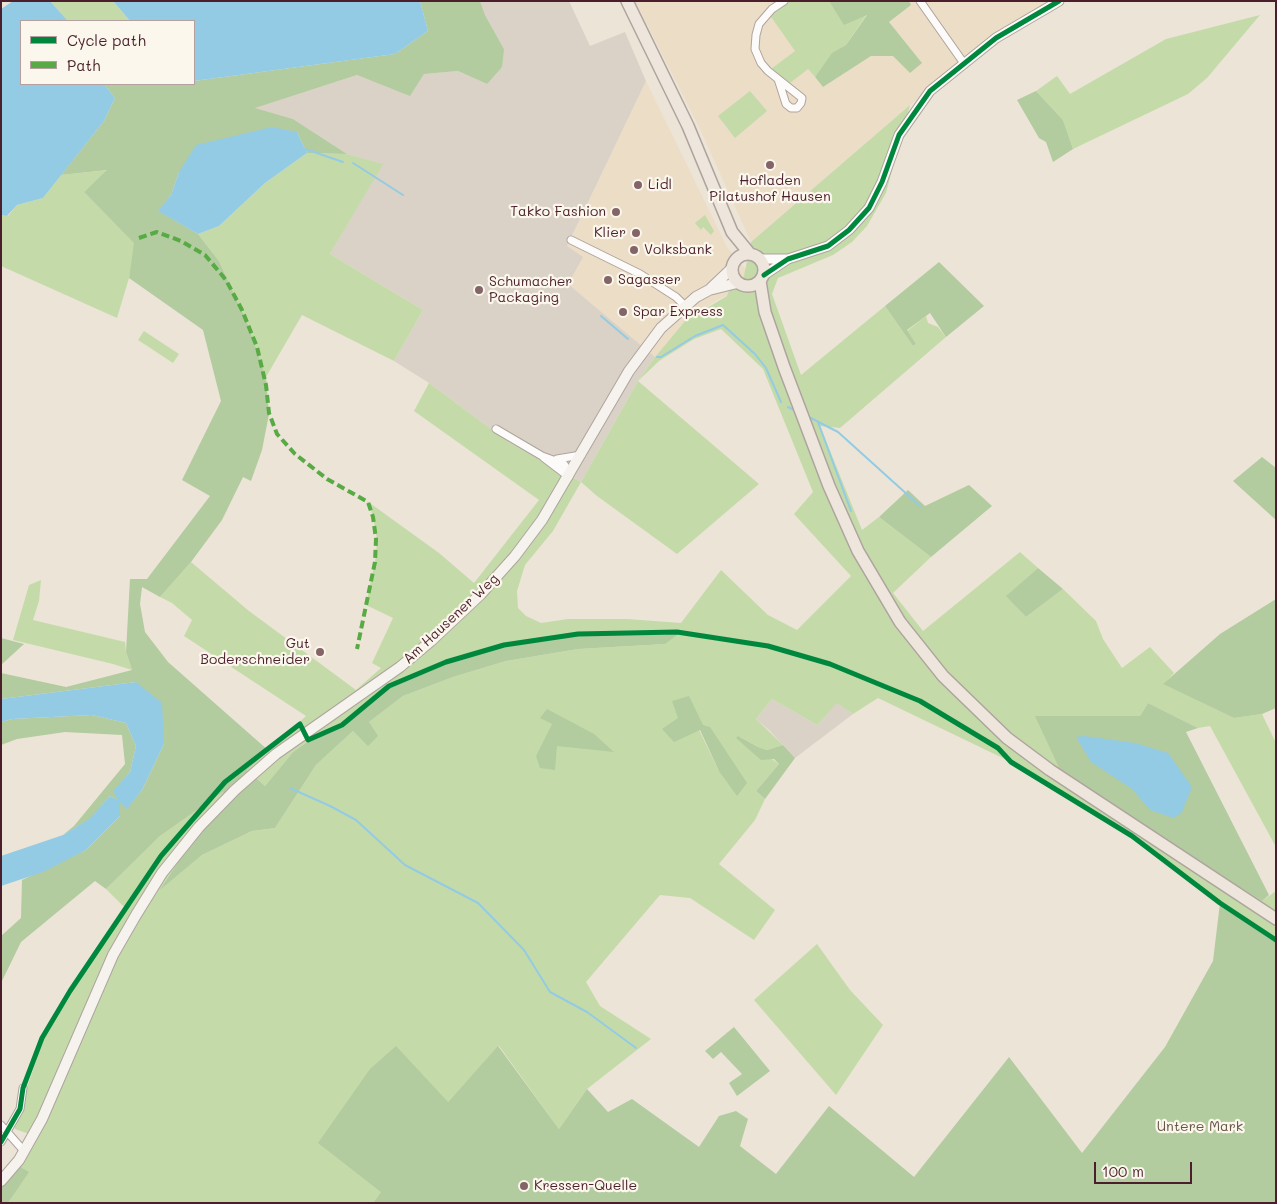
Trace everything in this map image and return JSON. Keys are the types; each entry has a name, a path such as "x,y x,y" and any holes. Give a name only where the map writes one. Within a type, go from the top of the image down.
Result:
{"main road":[{"path":"627,1 688,126 732,232 734,264 742,285 765,312"},
{"path":"732,232 755,256 764,269 762,278 765,312 829,486 858,551 900,622 948,682 1007,738 1050,770 1276,919"},
{"path":"709,290 734,264 755,256"},
{"path":"709,290 742,285 762,278"},
{"name":"Am Hausener Weg","path":"1,1181 26,1148 42,1119 113,955 162,873 199,827 235,790 276,754 400,667 481,594 520,549 570,476 638,358 662,328 684,305 709,290"}],"street":[{"path":"778,80 761,63 755,48 756,35 764,16 784,1"},
{"path":"920,1 963,62"},
{"path":"762,278 788,259 828,246 849,230 869,208 882,182 899,135 930,91 963,62 996,38 1059,1"},
{"path":"571,240 640,274 676,297 684,305"},
{"path":"755,256 788,259"},
{"path":"496,429 542,456 570,476"},
{"path":"553,459 581,455"},
{"path":"542,456 564,464 570,476"},
{"path":"1,1142 5,1129 20,1109 23,1088"},
{"path":"5,1129 26,1148"}],"shaded area":[{"path":"480,1 569,1 590,46 625,32 646,81 567,246 583,257 568,284 655,357 638,381 581,482 510,443 429,383 394,361 423,310 330,254 382,164 347,154 293,119 254,108 357,75 410,95 424,74 458,71 487,84 504,49 485,15"},
{"path":"635,1 777,1 780,7 769,14 796,51 771,69 808,69 823,87 871,56 893,56 922,63 889,22 911,5 909,1 1062,1 1028,20 910,105 751,242 699,127"},
{"path":"646,81 727,247 747,271 741,290 719,299 685,321 655,357 568,284 567,246"},
{"path":"772,699 817,725 837,702 853,714 795,758 756,719"}],"green space":[{"path":"50,1 113,1 129,20 67,20"},
{"path":"420,1 480,1 485,15 504,49 502,67 487,84 458,71 424,74 410,96 357,75 255,108 293,119 347,154 307,153 297,132 179,172 171,195 159,211 198,234 219,261 247,322 266,377 269,414 262,450 251,481 243,477 222,520 191,562 160,597 142,587 140,604 145,632 168,662 269,751 247,770 265,786 293,752 310,740 344,725 385,690 447,664 502,646 577,635 681,632 665,644 578,649 506,661 453,677 403,696 369,722 378,736 368,746 353,731 316,765 275,828 252,831 202,855 160,890 224,791 160,836 106,889 95,881 21,942 1,983 1,936 21,918 22,880 86,850 120,816 120,801 127,808 142,790 164,744 136,682 1,699 1,673 66,687 132,670 126,652 130,579 147,579 210,496 182,480 221,401 203,330 129,278 134,243 84,192 107,170 61,175 104,121 115,98 105,85 195,85 195,81 395,54 428,31"},
{"path":"777,1 829,1 845,24 867,14 846,45 832,54 815,77 808,69 790,83 771,69 795,51 769,14 780,7"},
{"path":"829,1 909,1 911,5 889,22 922,63 910,73 893,56 871,56 823,87 815,77 832,53 846,45 867,15 844,25"},
{"path":"1260,15 1207,78 1188,94 1073,149 1063,120 1036,91 1057,76 1070,94 1166,39"},
{"path":"750,91 767,111 735,138 718,116"},
{"path":"1036,91 1063,120 1073,149 1053,162 1046,142 1039,138 1017,100"},
{"path":"910,105 886,193 867,226 852,242 833,255 778,278 772,294 801,375 885,306 913,346 916,344 907,331 926,316 928,323 938,327 946,337 840,428 820,426 862,530 879,517 931,557 893,593 923,631 1020,552 1038,568 1007,596 1026,617 1063,589 1096,621 1103,639 1122,668 1150,647 1174,673 1164,684 1234,718 1262,714 1276,743 1276,847 1210,726 1198,728 1148,703 1140,716 1036,716 1262,901 1276,891 1276,940 1220,903 1155,851 1048,784 1011,762 878,698 853,714 837,703 817,725 772,699 756,719 783,745 767,750 738,736 779,764 756,791 765,799 755,820 719,864 775,910 754,940 690,898 660,895 586,982 600,1006 651,1039 587,1089 559,1129 499,1046 448,1102 373,1203 8,1203 28,1172 19,1166 35,1136 15,1129 14,1124 45,1036 125,908 106,889 160,836 225,790 162,888 202,855 252,831 275,828 316,765 353,731 368,745 369,722 403,696 453,677 506,661 578,649 665,644 502,646 447,664 384,690 343,725 310,740 293,752 265,786 247,770 306,716 184,636 192,620 172,603 160,597 191,562 249,611 356,690 381,668 372,663 393,618 366,605 376,556 377,539 373,516 367,501 439,553 474,583 539,500 414,411 429,383 510,443 581,482 553,531 525,565 517,591 518,608 526,616 541,623 568,619 627,619 681,623 721,570 768,615 797,630 851,576 794,514 813,492 763,369 721,329 694,339 659,361 638,381 685,321 727,296 730,288 741,290 751,242","holes":["679,718 703,725 719,771 699,730 662,730"]},
{"path":"307,153 347,154 383,164 330,254 423,310 394,361 302,315 266,377 247,322 219,261 198,234 219,226 265,183"},
{"path":"108,170 84,192 135,243 129,278 117,318 1,266 1,215 8,216 17,205 43,198 61,175"},
{"path":"705,215 714,231 711,235 703,227 701,230 695,223"},
{"path":"939,262 984,306 946,337 930,313 907,330 916,344 913,346 885,306"},
{"path":"144,331 179,354 173,363 138,340"},
{"path":"638,381 759,484 677,554 597,496 581,482"},
{"path":"1262,457 1276,468 1276,520 1233,481"},
{"path":"969,485 992,506 931,557 879,517 908,490 925,506"},
{"path":"1038,568 1063,589 1026,617 1006,596"},
{"path":"41,580 39,601 33,620 125,642 132,670 13,640 29,585"},
{"path":"1276,599 1276,708 1262,714 1234,718 1163,684 1220,634"},
{"path":"1,638 24,644 1,665"},
{"path":"689,696 703,725 710,727 747,783 737,796 719,771 700,730 674,742 662,729 678,718 672,701"},
{"path":"1148,703 1198,728 1186,732 1269,895 1262,901 1062,774 1035,716 1140,716"},
{"path":"547,709 594,734 614,752 557,746 555,770 540,768 536,756 552,724 540,718"},
{"path":"92,715 126,723 136,746 130,772 114,791 119,801 110,796 90,819 63,835 74,826 125,764 122,735 65,732 17,739 1,745 1,722 12,719"},
{"path":"738,736 767,750 783,745 795,758 765,799 756,791 779,764 774,759 761,760 736,738"},
{"name":"Untere Mark","path":"1220,903 1276,940 1276,1203 373,1203 381,1192 318,1143 370,1069 396,1046 448,1102 498,1046 559,1129 587,1089 608,1112 632,1099 699,1147 719,1116 736,1111 748,1119 740,1146 776,1174 829,1106 914,1177 1009,1057 1082,1153 1165,1047 1213,961"},
{"path":"817,944 850,990 883,1025 836,1095 754,1000"},
{"path":"734,1027 770,1071 737,1096 729,1083 742,1074 721,1052 713,1059 705,1051"},
{"path":"19,1166 29,1172 8,1203 1,1203 1,1185"}],"water":[{"path":"13,1 50,1 67,20 20,20 20,85 105,85 115,98 104,121 43,198 17,205 7,216 1,215 1,9"},
{"path":"113,1 420,1 428,31 395,54 195,81 195,20 129,20"},
{"path":"272,127 297,132 307,153 265,183 219,226 198,234 158,211 171,195 179,172 196,145"},
{"path":"136,682 162,703 164,744 142,790 127,809 120,802 120,816 86,850 43,872 1,886 1,856 63,835 89,819 110,796 118,800 113,791 130,772 136,746 126,723 92,715 12,719 1,722 1,699"},
{"path":"1084,736 1135,743 1168,753 1192,787 1182,812 1174,818 1150,810 1132,789 1091,762 1076,737"}],"waterway":[{"path":"305,149 343,162"},
{"path":"353,163 403,195"},
{"path":"601,316 628,339"},
{"path":"657,357 661,357 695,336 723,325 755,354 766,368 781,402"},
{"path":"788,407 796,411"},
{"path":"807,416 838,432 920,506"},
{"path":"818,422 851,511"},
{"path":"290,788 356,820 405,865 478,903 524,950 550,992 587,1012 636,1048"}],"marked path":[{"path":"139,238 157,232 181,241 205,255 226,280 242,310 257,347 266,385 269,413 277,434 295,454 327,479 368,502 373,517 376,539 375,562 357,649"}],"cycle path":[{"path":"764,275 788,259 828,246 849,230 869,208 882,182 899,135 930,91 996,38 1059,1"},
{"path":"1,1142 20,1109 23,1088 42,1038 70,991 161,856 225,782 300,724 308,740 342,725 389,686 446,662 504,645 578,634 677,632 768,646 830,664 920,701 998,748 1011,762 1132,836 1220,903 1276,940"}],"place":[{"name":"Hofladen Pilatushof Hausen","path":"770,165"},
{"name":"Lidl","path":"638,185"},
{"name":"Takko Fashion","path":"616,212"},
{"name":"Klier","path":"636,233"},
{"name":"Volksbank","path":"634,250"},
{"name":"Sagasser","path":"608,280"},
{"name":"Schumacher Packaging","path":"479,290"},
{"name":"Spar Express","path":"623,312"},
{"name":"Gut Boderschneider","path":"320,652"},
{"name":"Kressen-Quelle","path":"524,1186"}]}
